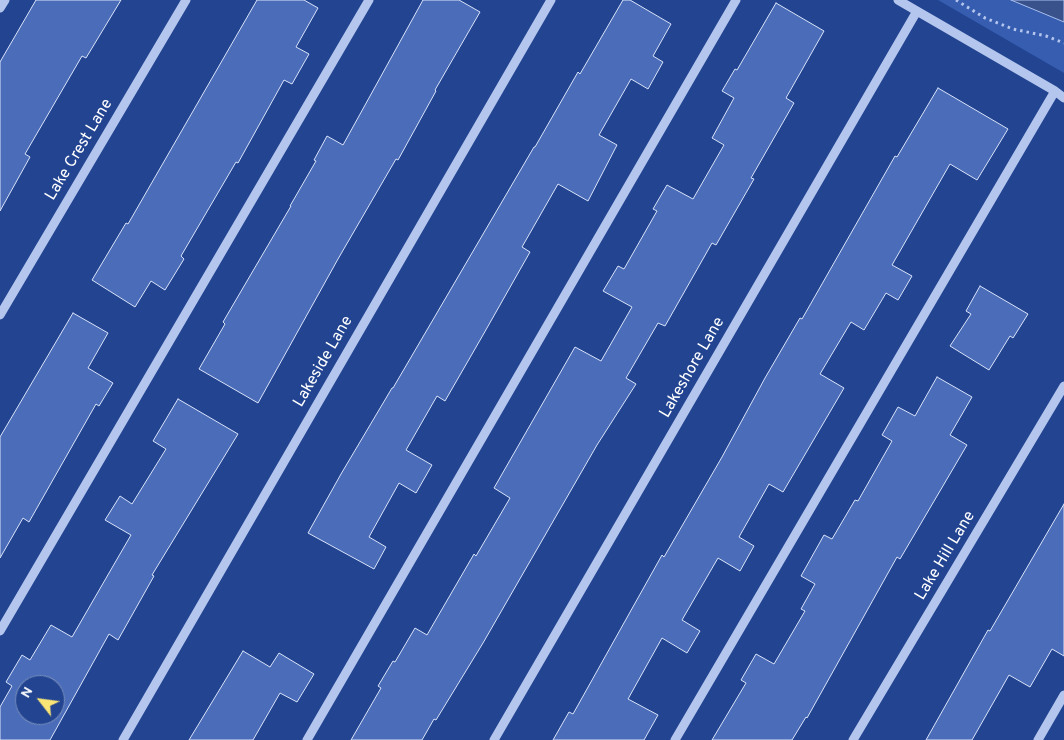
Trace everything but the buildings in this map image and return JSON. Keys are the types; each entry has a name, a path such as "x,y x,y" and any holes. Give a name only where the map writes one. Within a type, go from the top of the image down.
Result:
{"street":[{"path":"0,8 5,0"},
{"name":"Lake Crest Lane","path":"0,315 186,0"},
{"path":"0,631 370,0"},
{"name":"Lakeside Lane","path":"123,740 552,0"},
{"path":"307,740 736,0"},
{"path":"898,0 1064,98"},
{"name":"Lakeshore Lane","path":"494,740 917,11"},
{"path":"675,740 1055,91"},
{"name":"Lake Hill Lane","path":"853,740 1064,386"},
{"path":"1038,740 1064,695"}],"path":[{"path":"956,0 985,18 1013,29 1046,36 1064,43"}],"shaded area":[{"path":"938,0 1064,0 1064,73"},
{"path":"1011,0 1064,0 1064,22"}]}
